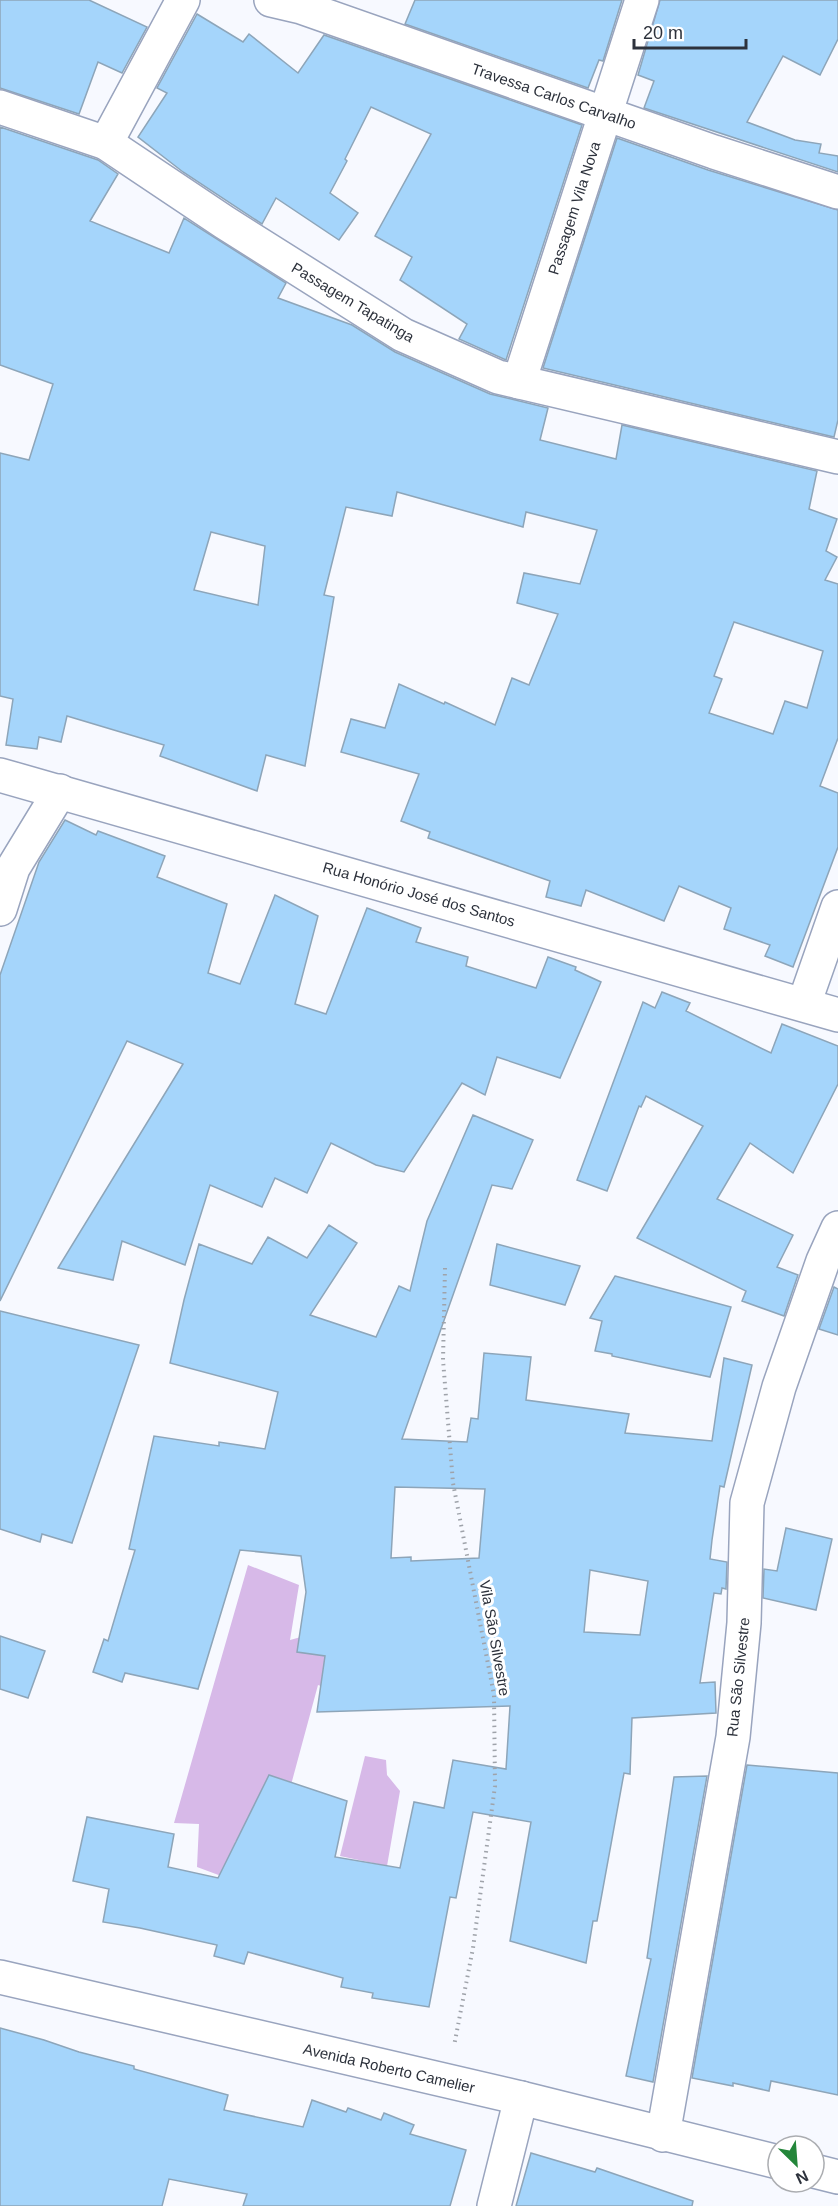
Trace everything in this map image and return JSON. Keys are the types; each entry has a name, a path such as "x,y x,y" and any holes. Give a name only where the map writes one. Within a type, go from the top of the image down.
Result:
{"street":[{"path":"106,143 183,0"},
{"name":"Passagem Vila Nova","path":"519,382 642,0"},
{"name":"Travessa Carlos Carvalho","path":"292,2 604,114 838,192"},
{"name":"Passagem Tapatinga","path":"0,107 106,143 224,222 403,335 498,377 838,457"},
{"name":"Rua Honório José dos Santos","path":"0,775 838,1015"},
{"path":"0,909 13,868 60,791"},
{"path":"804,1004 838,907"},
{"name":"Rua São Silvestre","path":"663,2135 733,1737 744,1623 747,1503 779,1387 823,1261 838,1228"},
{"name":"Avenida Roberto Camelier","path":"0,1977 521,2098 766,2159"},
{"path":"494,2206 521,2098"}],"path":[{"name":"Vila São Silvestre","path":"445,1268 443,1360 453,1484 494,1695 495,1786 473,1948 447,2081"}],"shaded area":[{"path":"248,1565 299,1585 290,1640 330,1629 347,1696 318,1685 272,1846 235,1841 232,1880 197,1867 199,1824 174,1823"},
{"path":"365,1756 386,1760 387,1775 400,1791 387,1866 340,1856"}],"building":[{"path":"0,0 89,0 147,27 122,73 98,62 79,114 0,88"},
{"path":"415,0 622,0 603,61 599,60 588,88 405,24"},
{"path":"660,0 838,0 838,39 820,75 783,56 747,122 795,140 821,144 819,153 838,156 838,172 644,108 654,81 638,75"},
{"path":"197,14 243,42 249,34 298,73 324,35 582,125 506,360 459,339 467,324 400,280 412,257 375,236 431,134 371,107 330,193 358,213 339,240 276,198 262,224 183,172 138,137 167,93 157,88"},
{"path":"0,127 98,160 118,174 90,221 169,253 184,218 286,283 278,298 352,325 395,352 490,394 548,408 540,440 616,459 622,425 817,471 809,509 837,519 826,551 837,557 825,580 838,584 838,738 820,786 838,793 838,847 793,967 765,956 770,945 724,929 731,908 679,886 664,921 586,890 581,906 546,897 550,881 428,838 430,832 401,821 419,774 341,752 351,719 385,728 399,684 495,725 512,678 529,685 558,614 517,603 524,573 580,584 597,530 526,512 523,527 397,492 392,516 346,507 324,595 334,597 305,766 266,755 257,791 160,756 164,745 67,716 61,742 39,737 37,749 6,745 13,699 0,696 0,453 29,460 53,384 0,365","holes":["211,532 265,546 258,605 194,590","734,622 823,651 807,708 785,701 773,734 709,713 722,679 714,676"]},
{"path":"617,138 708,170 838,210 838,420 834,437 543,368"},
{"path":"65,820 96,835 98,831 165,856 157,877 227,904 208,973 240,984 275,895 318,916 295,1004 326,1014 367,908 421,928 416,942 468,957 466,966 536,988 548,957 576,967 575,970 601,982 560,1078 497,1057 485,1095 462,1083 404,1172 376,1165 331,1143 307,1193 275,1178 262,1207 210,1185 185,1265 122,1241 113,1280 58,1268 183,1064 127,1041 0,1301 0,975 39,862"},
{"path":"662,992 690,1003 686,1011 771,1053 782,1024 838,1046 838,1084 793,1173 750,1143 717,1199 793,1235 777,1267 798,1275 784,1316 742,1301 746,1291 637,1238 703,1126 646,1096 641,1107 639,1106 607,1191 577,1180 643,1002 655,1008"},
{"path":"473,1115 533,1140 512,1189 492,1185 402,1439 467,1442 471,1418 478,1419 484,1353 531,1357 526,1400 629,1414 625,1433 712,1441 724,1358 752,1365 724,1487 720,1486 710,1559 727,1562 726,1589 722,1588 721,1594 714,1593 700,1683 715,1682 716,1713 632,1718 630,1774 624,1773 597,1921 593,1921 586,1963 510,1941 531,1822 473,1812 456,1898 450,1897 429,2007 372,1998 373,1993 341,1987 343,1978 248,1952 244,1964 214,1956 217,1945 103,1922 109,1889 73,1881 87,1817 174,1834 168,1867 218,1878 269,1775 347,1801 335,1857 400,1868 414,1802 444,1808 453,1760 506,1769 510,1706 317,1712 325,1656 297,1652 306,1592 301,1556 240,1550 198,1689 125,1673 122,1682 93,1672 104,1639 108,1641 135,1550 129,1549 154,1436 219,1446 219,1442 265,1449 278,1392 170,1363 199,1244 252,1264 268,1237 307,1258 329,1225 357,1243 310,1315 376,1337 399,1286 410,1291 427,1221","holes":["395,1487 485,1489 479,1558 411,1561 411,1557 391,1558","590,1570 648,1581 640,1635 584,1632"]},
{"path":"497,1244 580,1266 565,1305 490,1285"},
{"path":"615,1276 731,1307 710,1377 595,1351 602,1321 590,1318"},
{"path":"834,1287 838,1289 838,1335 819,1329"},
{"path":"0,1311 139,1345 72,1543 42,1534 40,1542 0,1529"},
{"path":"786,1528 832,1539 816,1610 763,1598 764,1569 777,1571"},
{"path":"0,1636 45,1651 28,1698 0,1689"},
{"path":"747,1765 838,1773 838,2095 771,2081 769,2091 733,2083 733,2086 692,2078"},
{"path":"707,1776 653,2082 626,2076 651,1959 647,1958 674,1777"},
{"path":"0,2028 228,2095 224,2110 303,2127 312,2100 346,2112 348,2108 381,2120 384,2113 414,2125 410,2134 466,2150 450,2206 243,2206 247,2194 169,2179 162,2206 0,2206"},
{"path":"531,2153 595,2172 597,2168 693,2201 692,2206 516,2206"}]}
